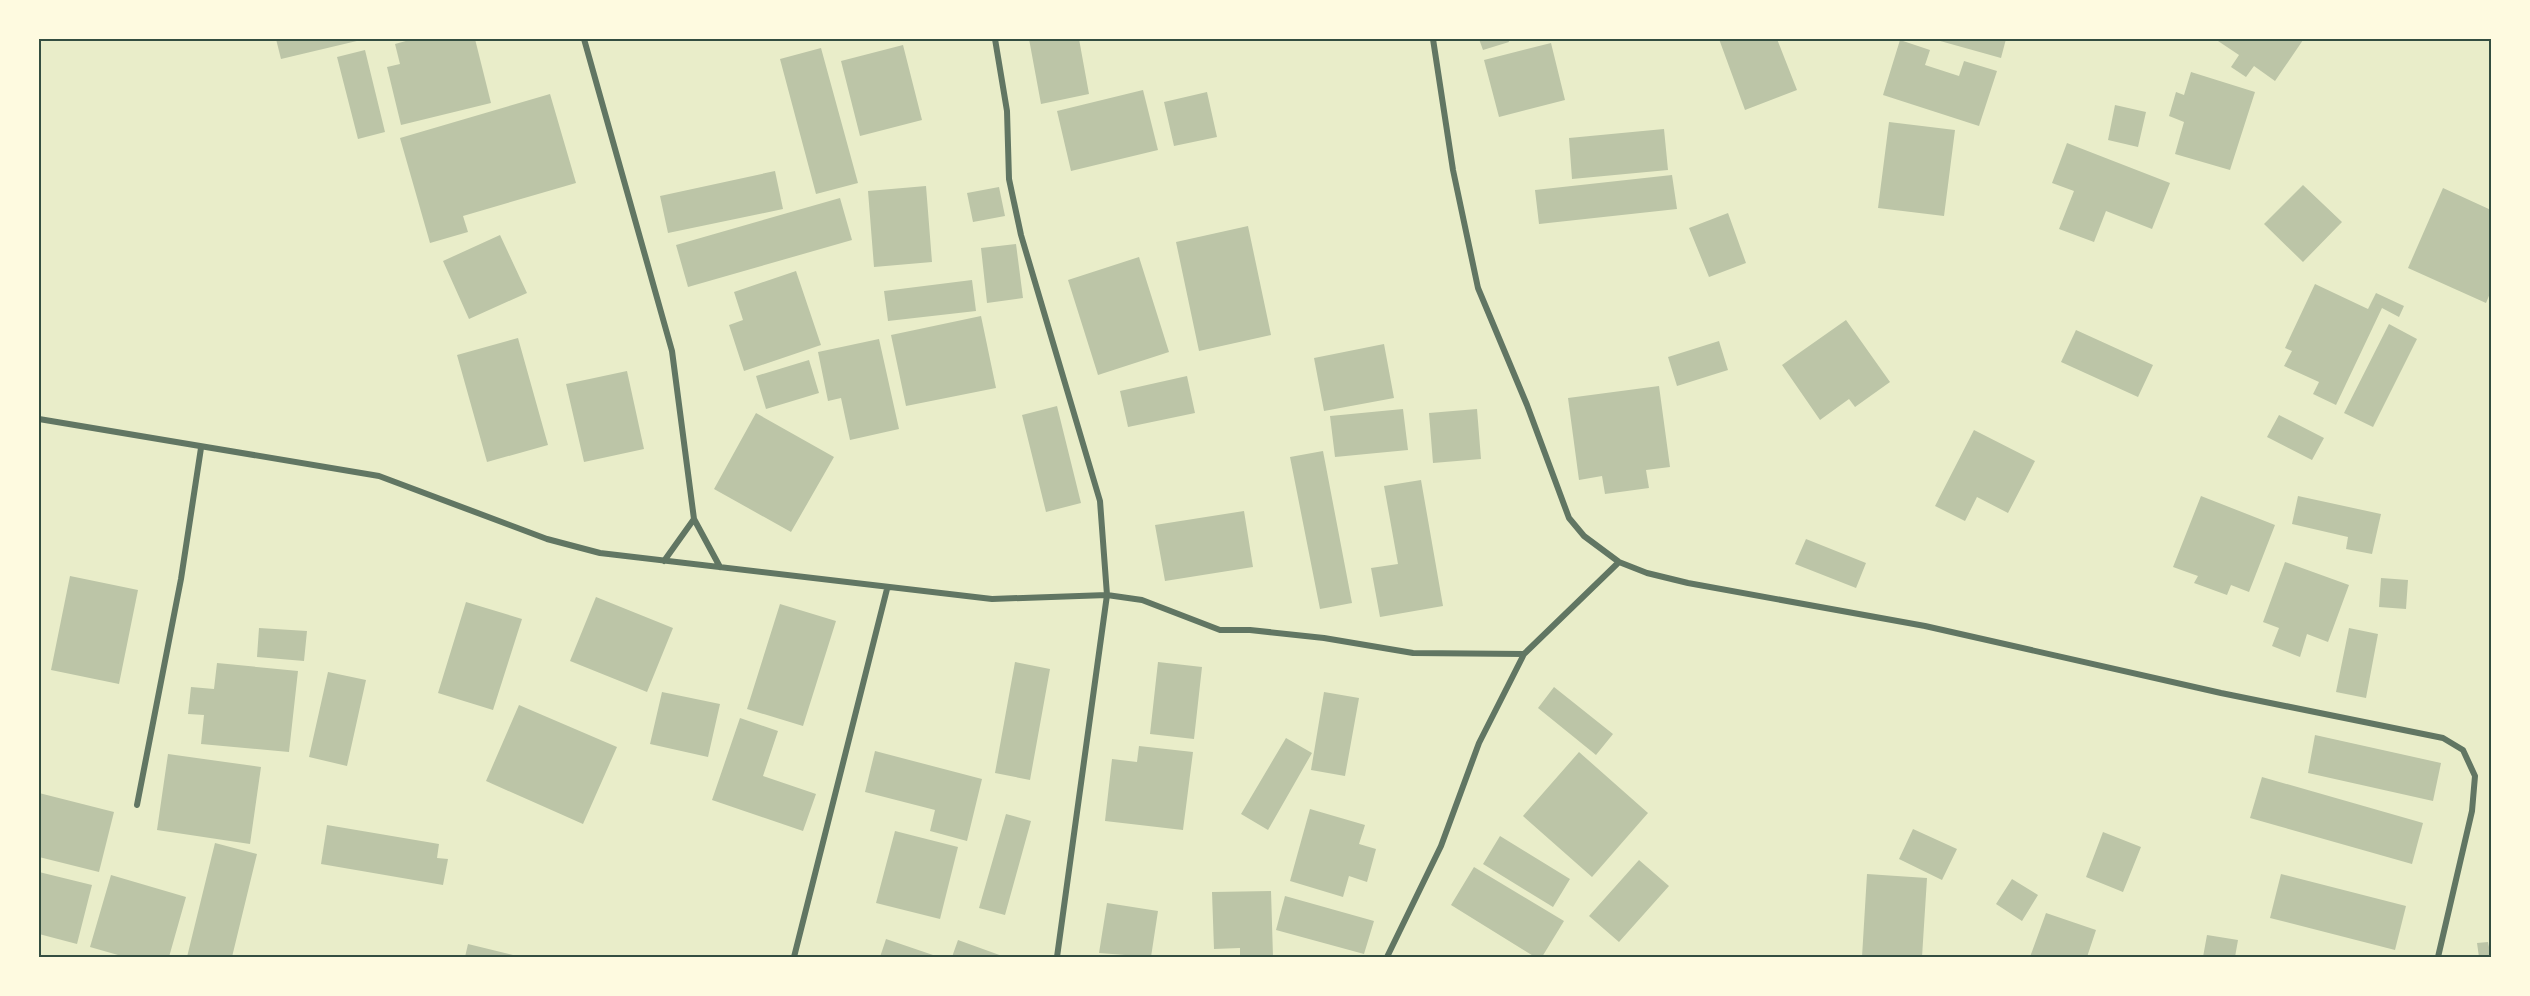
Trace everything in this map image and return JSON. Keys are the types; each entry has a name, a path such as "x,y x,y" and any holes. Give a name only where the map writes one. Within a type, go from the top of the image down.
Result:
{"street":[{"path":"584,39 672,351 694,519 720,567"},
{"path":"995,39 1007,111 1009,178 1021,236 1100,501 1107,595 1057,957"},
{"path":"1433,39 1453,170 1478,288 1527,405 1569,518 1584,536 1619,562 1647,573 1688,583 1925,626 2221,693 2443,738 2463,750 2475,776 2472,811 2438,957"},
{"path":"39,419 201,448 380,476 547,539 600,554 992,599 1107,595 1142,600 1220,630 1250,630 1324,638 1413,653 1524,654"},
{"path":"137,805 181,579 201,448"},
{"path":"664,561 694,519"},
{"path":"1387,957 1441,846 1479,743 1524,654 1619,562"},
{"path":"794,957 887,588"}],"building":[{"path":"276,39 361,39 361,40 281,59"},
{"path":"413,39 475,39 491,103 401,125 387,67 400,64 395,44"},
{"path":"1029,39 1079,39 1089,94 1041,104"},
{"path":"1479,39 1508,39 1509,42 1483,50"},
{"path":"1719,39 1777,39 1797,90 1745,110"},
{"path":"1933,39 2006,39 2001,58"},
{"path":"2215,39 2303,40 2275,81 2254,66 2246,77 2231,67 2239,55"},
{"path":"1900,40 1930,50 1925,65 1959,76 1964,61 1997,71 1979,126 1883,95"},
{"path":"1551,43 1565,100 1499,117 1484,60"},
{"path":"903,45 922,120 860,136 841,61"},
{"path":"821,48 858,183 816,194 780,59"},
{"path":"365,50 385,132 358,139 337,57"},
{"path":"2191,72 2255,92 2230,170 2175,154 2184,122 2169,116 2176,92 2184,95"},
{"path":"1143,90 1158,150 1071,171 1057,111"},
{"path":"1207,92 1217,137 1174,146 1164,102"},
{"path":"550,94 576,183 463,216 468,232 430,243 400,138"},
{"path":"2115,105 2146,112 2138,147 2108,140"},
{"path":"1889,122 1955,130 1944,216 1878,208"},
{"path":"1664,129 1668,170 1572,179 1569,138"},
{"path":"2067,143 2170,183 2152,229 2106,211 2094,242 2059,229 2074,191 2052,183"},
{"path":"775,171 783,209 668,233 660,196"},
{"path":"1672,175 1677,209 1539,224 1535,190"},
{"path":"2303,185 2342,222 2303,262 2264,224"},
{"path":"926,186 932,262 874,267 868,191"},
{"path":"999,187 1005,216 973,222 967,193"},
{"path":"2443,188 2491,210 2491,291 2486,303 2408,268"},
{"path":"840,198 852,240 688,287 676,245"},
{"path":"1728,213 1746,263 1709,277 1689,228"},
{"path":"1248,226 1271,335 1199,351 1176,242"},
{"path":"500,235 527,293 469,319 443,261"},
{"path":"1016,244 1023,298 987,303 981,248"},
{"path":"1139,257 1169,352 1098,375 1068,280"},
{"path":"796,271 821,345 744,371 729,325 743,320 734,292"},
{"path":"972,280 976,311 888,321 884,291"},
{"path":"2315,284 2368,309 2376,293 2404,306 2399,317 2382,308 2336,405 2313,394 2319,382 2284,366 2292,351 2285,348"},
{"path":"981,316 996,388 906,406 891,335"},
{"path":"1846,320 1890,382 1855,407 1849,399 1820,420 1782,365"},
{"path":"2389,324 2417,339 2373,427 2344,413"},
{"path":"2076,330 2153,365 2138,397 2061,362"},
{"path":"518,338 548,445 487,462 457,355"},
{"path":"879,339 899,429 850,440 841,398 828,401 818,352"},
{"path":"1719,341 1728,370 1677,386 1668,357"},
{"path":"1384,344 1394,398 1324,411 1314,358"},
{"path":"809,360 819,393 766,409 756,376"},
{"path":"627,371 644,449 584,462 566,384"},
{"path":"1187,376 1195,413 1128,427 1120,391"},
{"path":"1659,386 1670,467 1646,470 1649,488 1605,494 1602,476 1579,480 1568,398"},
{"path":"1057,406 1081,503 1046,512 1022,415"},
{"path":"1403,409 1408,450 1335,457 1330,416"},
{"path":"1477,409 1481,459 1433,463 1429,413"},
{"path":"756,413 834,457 791,532 714,489"},
{"path":"2279,415 2324,438 2312,460 2267,437"},
{"path":"1974,430 2035,461 2008,513 1977,497 1965,521 1935,506"},
{"path":"1323,451 1352,603 1320,609 1290,457"},
{"path":"1421,480 1443,606 1380,617 1371,568 1398,564 1384,486"},
{"path":"2201,496 2275,525 2249,592 2231,585 2227,595 2194,583 2198,576 2173,567"},
{"path":"2298,496 2381,514 2372,554 2346,549 2348,537 2292,524"},
{"path":"1244,511 1253,567 1165,581 1155,525"},
{"path":"1806,539 1866,563 1856,588 1795,564"},
{"path":"2285,562 2349,585 2328,642 2307,634 2300,657 2272,646 2279,628 2263,622"},
{"path":"70,576 138,590 119,684 51,670"},
{"path":"2381,578 2408,580 2406,609 2379,607"},
{"path":"596,597 673,628 647,692 570,661"},
{"path":"466,602 522,619 493,710 438,693"},
{"path":"780,604 836,621 803,726 747,709"},
{"path":"259,628 307,631 304,661 257,657"},
{"path":"2349,628 2378,634 2366,698 2336,692"},
{"path":"1015,662 1050,669 1030,780 995,773"},
{"path":"1158,662 1202,667 1194,739 1150,734"},
{"path":"217,663 298,671 289,752 201,744 204,715 188,714 191,687 214,689"},
{"path":"328,672 366,680 347,766 309,757"},
{"path":"1554,687 1613,734 1596,755 1538,708"},
{"path":"662,692 720,704 708,757 650,744"},
{"path":"1324,692 1359,698 1345,776 1311,770"},
{"path":"519,705 617,747 583,824 486,781"},
{"path":"740,718 778,731 763,776 816,794 803,831 712,800"},
{"path":"2315,735 2441,763 2433,801 2308,773"},
{"path":"1286,738 1312,753 1268,830 1241,814"},
{"path":"1139,746 1193,752 1183,830 1105,821 1112,759 1137,762"},
{"path":"875,751 982,779 967,841 930,831 935,810 865,792"},
{"path":"1579,752 1648,813 1592,877 1523,816"},
{"path":"168,754 261,767 250,844 157,830"},
{"path":"2262,777 2423,823 2412,864 2250,818"},
{"path":"39,793 114,812 99,872 39,857"},
{"path":"1310,809 1365,825 1359,844 1376,849 1367,882 1349,876 1343,897 1290,881"},
{"path":"1006,814 1031,821 1005,915 979,908"},
{"path":"327,825 439,844 437,858 448,859 443,885 321,864"},
{"path":"1913,829 1957,849 1942,880 1899,859"},
{"path":"895,831 958,847 940,919 876,903"},
{"path":"2103,832 2141,847 2123,892 2086,877"},
{"path":"1500,836 1570,879 1553,907 1483,864"},
{"path":"215,843 257,854 232,957 187,957"},
{"path":"1639,860 1669,886 1619,942 1589,916"},
{"path":"1474,867 1564,921 1542,957 1535,957 1451,905"},
{"path":"39,872 92,885 77,944 39,934"},
{"path":"1867,874 1927,878 1922,957 1862,957"},
{"path":"2281,874 2406,906 2395,950 2270,918"},
{"path":"111,875 186,897 169,957 125,957 90,947"},
{"path":"2012,879 2038,895 2022,921 1996,904"},
{"path":"1271,891 1273,957 1240,957 1240,948 1214,949 1212,892"},
{"path":"1285,896 1374,921 1364,954 1276,930"},
{"path":"1107,903 1158,911 1151,957 1099,953"},
{"path":"2046,913 2096,930 2087,957 2030,957"},
{"path":"2207,935 2238,940 2235,957 2203,957"},
{"path":"886,939 933,955 933,957 880,957"},
{"path":"958,940 1005,957 952,957"},
{"path":"2488,942 2491,957 2479,957 2477,943"},
{"path":"468,944 517,956 517,957 465,957"}]}
